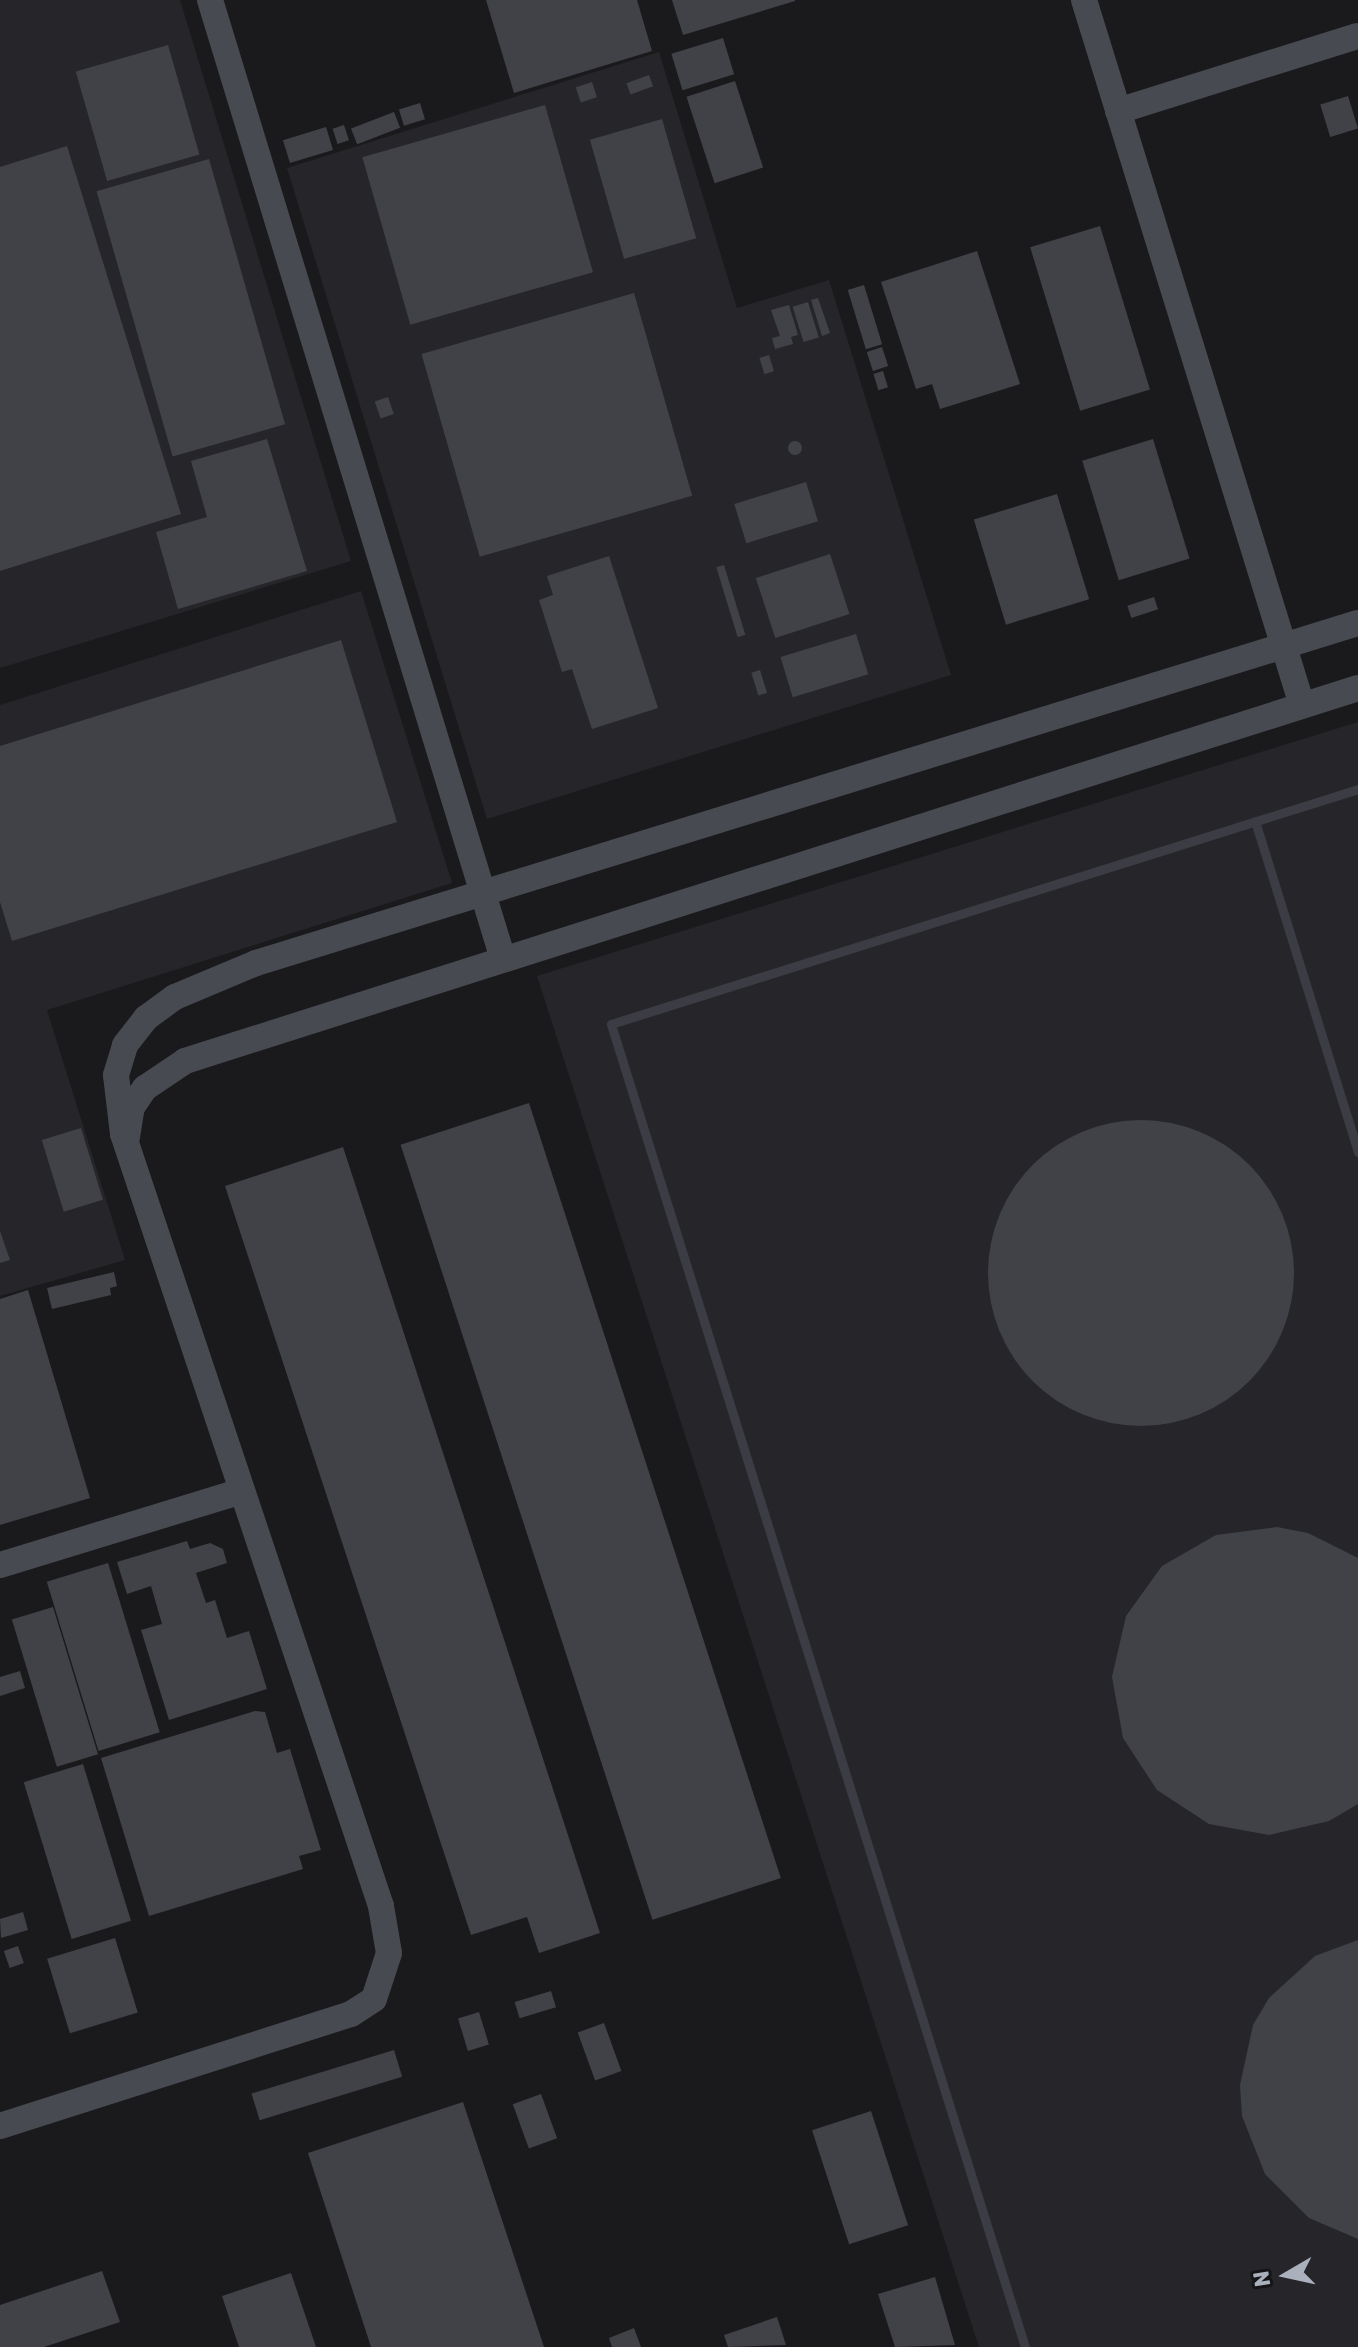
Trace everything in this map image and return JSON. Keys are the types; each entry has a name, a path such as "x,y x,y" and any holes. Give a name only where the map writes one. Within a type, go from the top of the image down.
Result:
{"street":[{"path":"210,0 503,959"},
{"path":"1084,0 1302,705"},
{"path":"1118,111 1358,36"},
{"path":"0,2126 339,2019 374,1999 385,1976 389,1953 381,1906 127,1147 116,1075 125,1045 146,1018 165,1004 256,963 1358,623"},
{"path":"127,1147 132,1107 145,1088 185,1061 1358,688"},
{"path":"0,1565 242,1491"}],"lane":[{"path":"1025,2347 611,1024 1358,789"},
{"path":"1255,821 1358,1152"}],"shaded area":[{"path":"0,0 180,0 351,561 0,668"},
{"path":"659,52 737,308 829,280 951,675 487,819 287,168"},
{"path":"361,591 452,883 47,1010 125,1260 0,1296 0,705"},
{"path":"1358,722 1358,2347 979,2347 537,976"}],"building":[{"path":"486,0 637,0 652,51 514,93"},
{"path":"672,0 795,0 795,1 683,35"},
{"path":"723,38 734,74 682,90 671,54"},
{"path":"168,45 199,155 107,181 76,71"},
{"path":"649,75 653,86 631,94 626,83"},
{"path":"735,81 763,168 715,183 686,97"},
{"path":"592,82 597,97 581,102 576,87"},
{"path":"1348,96 1358,129 1330,137 1320,104"},
{"path":"420,103 425,119 404,126 399,109"},
{"path":"545,105 593,272 410,325 362,157"},
{"path":"394,112 400,128 357,144 351,128"},
{"path":"662,119 696,238 624,259 590,140"},
{"path":"344,125 349,140 338,144 333,129"},
{"path":"326,127 333,150 290,163 283,140"},
{"path":"67,146 181,514 0,571 0,167"},
{"path":"209,159 285,424 173,457 97,191"},
{"path":"1100,226 1150,390 1080,411 1030,247"},
{"path":"977,251 1020,384 940,409 932,384 916,389 881,282"},
{"path":"864,285 882,344 866,349 848,290"},
{"path":"634,293 692,496 480,557 422,354"},
{"path":"818,298 830,333 822,336 811,300"},
{"path":"808,302 819,337 804,342 793,307"},
{"path":"789,305 798,335 791,337 793,344 775,349 772,338 780,336 771,310"},
{"path":"882,347 888,366 873,371 867,352"},
{"path":"769,355 774,371 764,374 759,358"},
{"path":"883,371 888,387 878,390 873,374"},
{"path":"388,397 394,414 381,419 375,402"},
{"path":"267,439 307,571 178,609 156,532 207,517 191,461"},
{"path":"1153,439 1190,559 1119,580 1082,461"},
{"path":"795,441 802,448 795,455 788,448"},
{"path":"806,482 818,521 746,543 734,504"},
{"path":"1057,494 1089,599 1006,625 974,519"},
{"path":"830,554 849,614 775,638 756,578"},
{"path":"609,556 658,708 592,729 572,669 562,672 539,600 553,595 547,576"},
{"path":"724,565 745,635 738,637 716,567"},
{"path":"1154,597 1158,609 1131,618 1127,606"},
{"path":"856,634 868,674 793,697 780,657"},
{"path":"341,640 397,822 12,941 0,902 0,746"},
{"path":"760,670 767,693 758,696 751,673"},
{"path":"529,1103 781,1878 652,1920 401,1145"},
{"path":"1126,1120 1156,1120 1186,1126 1213,1138 1238,1154 1260,1176 1288,1228 1294,1288 1283,1332 1260,1370 1238,1392 1186,1420 1156,1426 1126,1426 1096,1420 1069,1408 1044,1392 1022,1370 994,1318 988,1288 988,1258 994,1228 1006,1201 1022,1176 1044,1154 1096,1126"},
{"path":"81,1128 103,1200 64,1212 42,1140"},
{"path":"343,1147 600,1933 539,1953 527,1917 471,1935 225,1186"},
{"path":"0,1231 10,1260 0,1263"},
{"path":"114,1272 117,1286 110,1288 111,1295 52,1309 47,1288"},
{"path":"28,1290 90,1498 0,1525 0,1299"},
{"path":"1277,1527 1308,1533 1358,1558 1358,1804 1329,1821 1269,1835 1209,1824 1157,1790 1123,1738 1112,1677 1126,1616 1162,1566 1216,1535"},
{"path":"187,1541 190,1549 210,1543 223,1549 227,1563 196,1573 206,1603 215,1600 227,1638 249,1631 267,1689 169,1720 141,1630 162,1624 151,1586 127,1594 117,1562"},
{"path":"108,1563 160,1732 99,1751 47,1582"},
{"path":"53,1607 98,1754 57,1767 12,1620"},
{"path":"20,1671 25,1688 0,1696 0,1677"},
{"path":"255,1711 265,1712 277,1753 290,1749 321,1850 299,1856 303,1869 149,1916 101,1758"},
{"path":"83,1764 131,1921 72,1939 24,1782"},
{"path":"23,1912 28,1930 1,1938 0,1919"},
{"path":"115,1938 138,2013 70,2033 47,1959"},
{"path":"1358,1940 1358,2239 1309,2218 1265,2174 1242,2116 1240,2085 1253,2025 1269,1998 1315,1956"},
{"path":"18,1946 24,1963 10,1968 4,1951"},
{"path":"551,1991 556,2007 520,2018 515,2002"},
{"path":"479,2012 489,2045 468,2051 458,2018"},
{"path":"604,2023 621,2071 595,2081 578,2033"},
{"path":"394,2050 402,2077 260,2120 252,2094"},
{"path":"541,2094 557,2138 529,2148 513,2104"},
{"path":"463,2102 544,2347 371,2347 308,2153"},
{"path":"871,2111 908,2225 849,2244 812,2130"},
{"path":"102,2271 120,2322 44,2347 0,2347 0,2305"},
{"path":"291,2273 316,2347 239,2347 222,2296"},
{"path":"935,2277 955,2345 895,2347 878,2294"},
{"path":"777,2317 786,2345 728,2347 724,2335"},
{"path":"634,2328 641,2347 612,2347 609,2338"}]}
